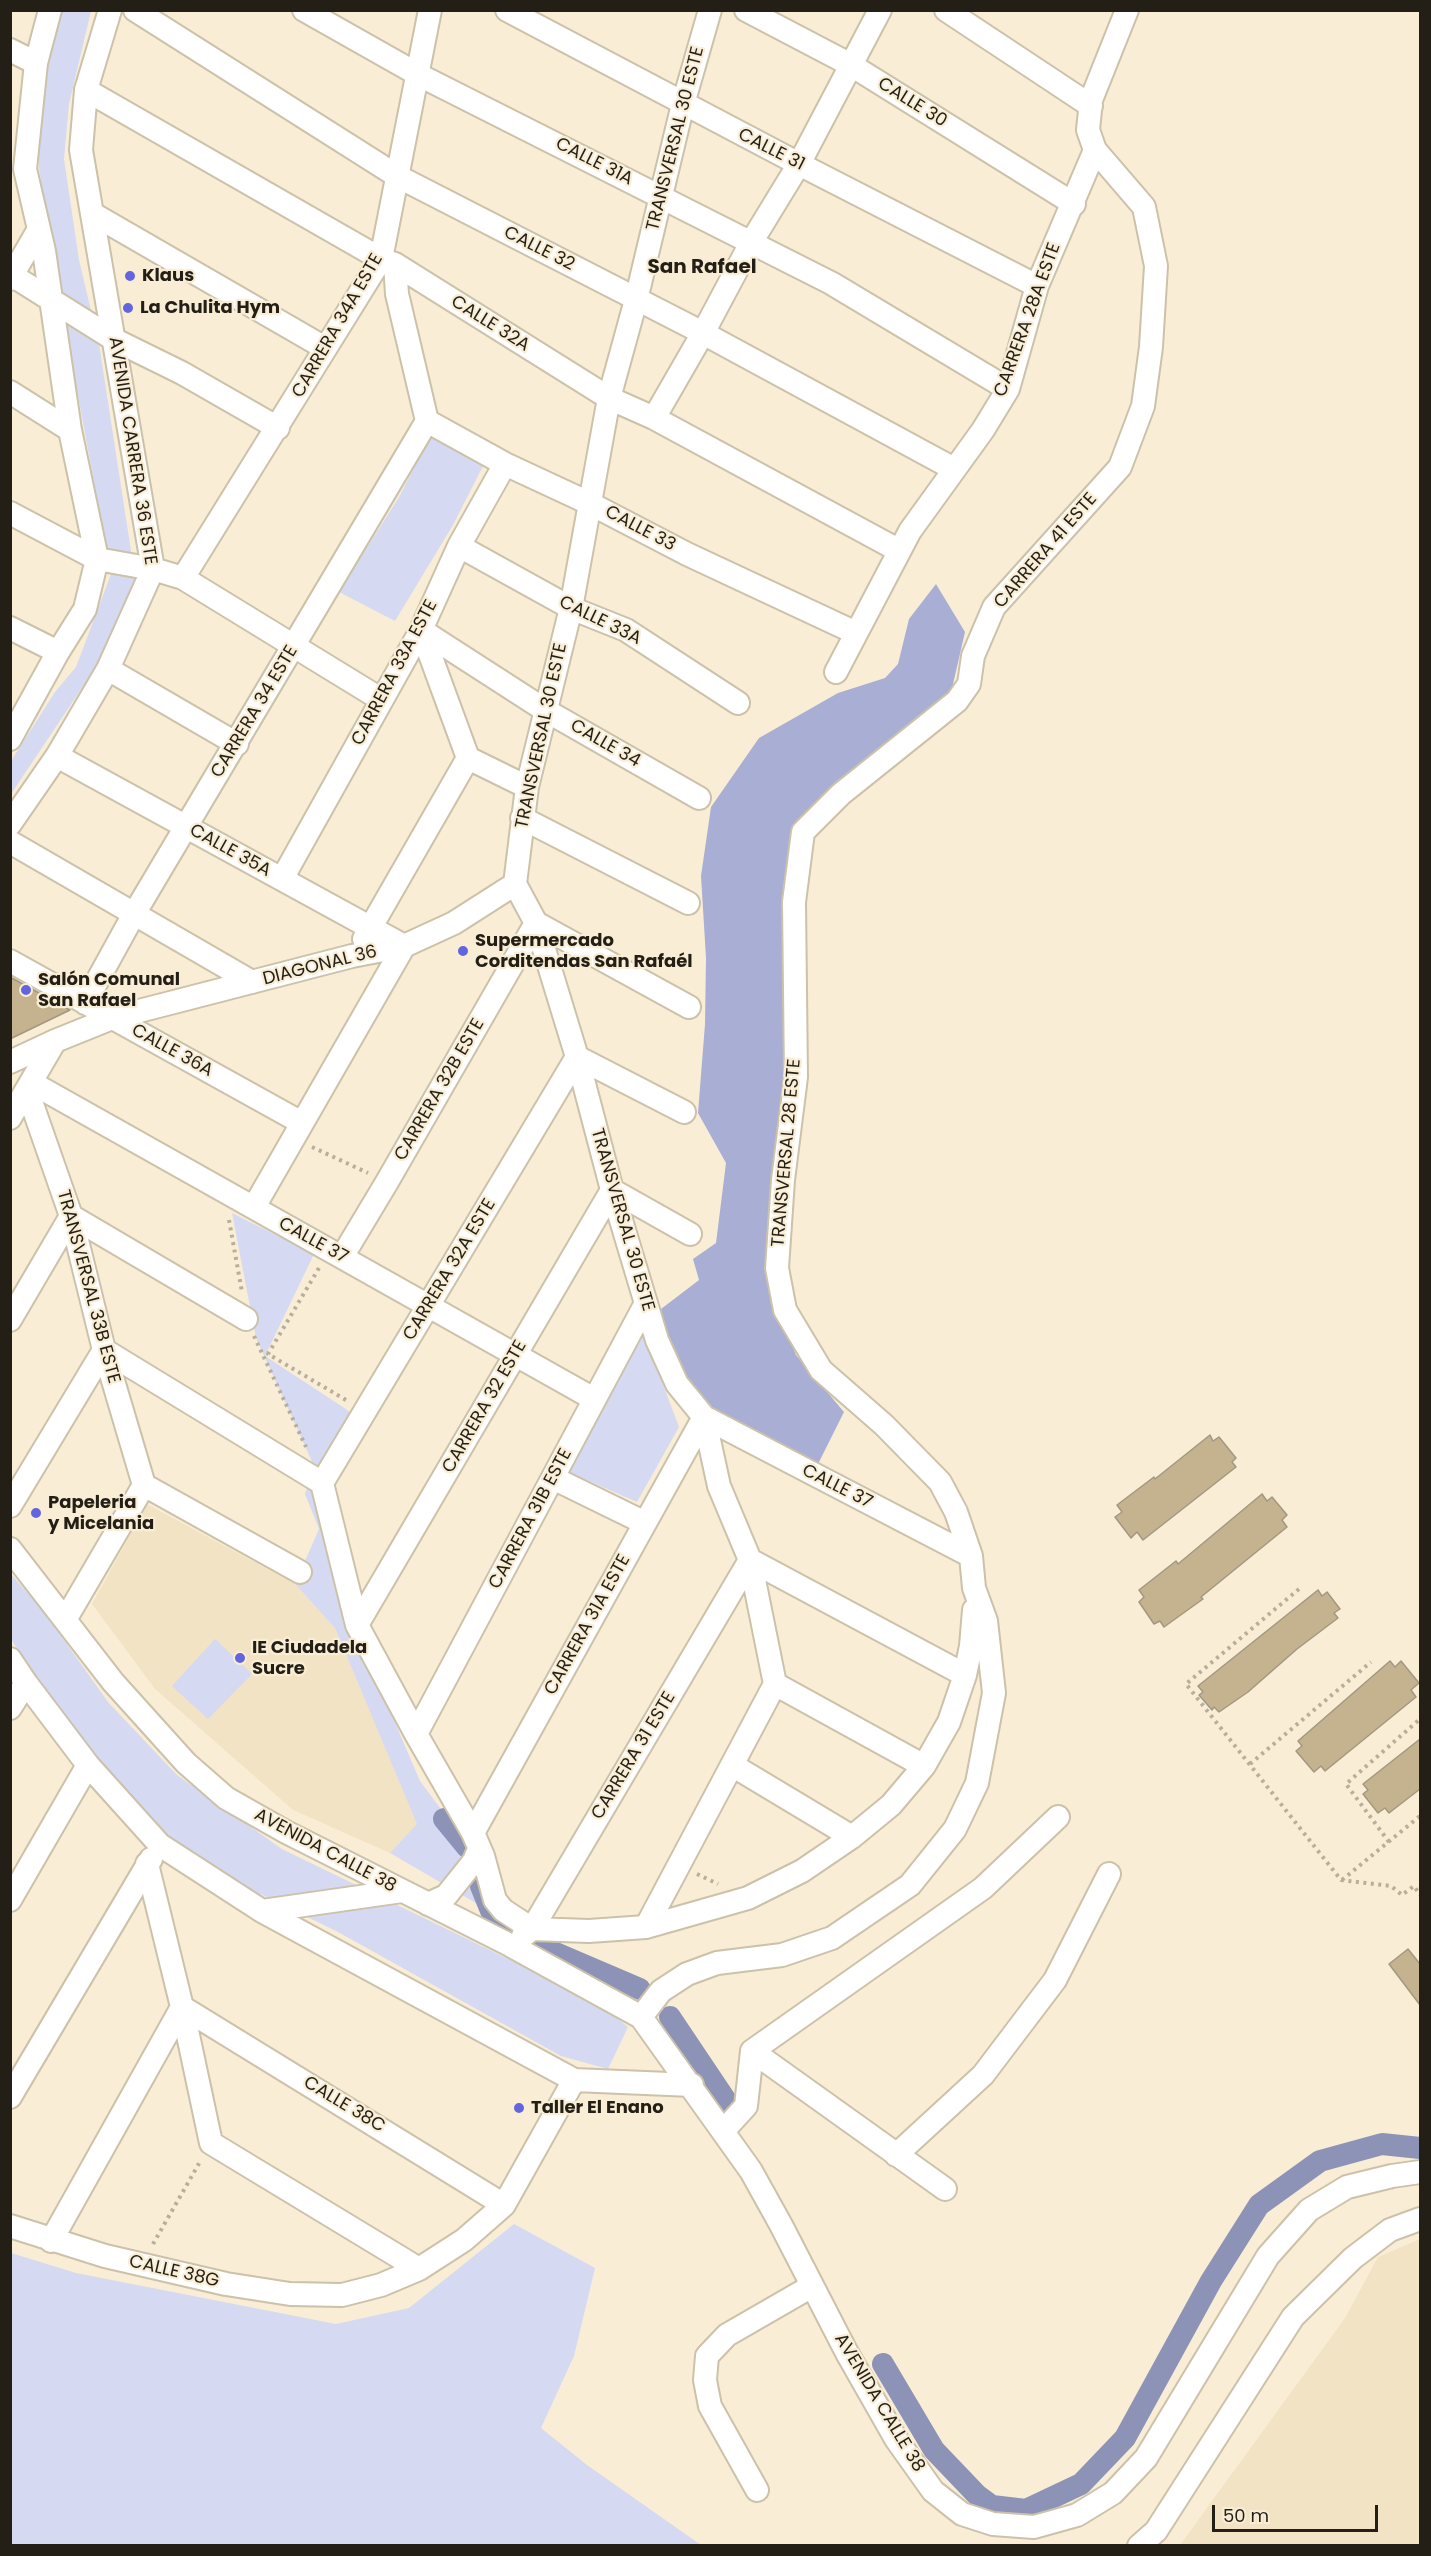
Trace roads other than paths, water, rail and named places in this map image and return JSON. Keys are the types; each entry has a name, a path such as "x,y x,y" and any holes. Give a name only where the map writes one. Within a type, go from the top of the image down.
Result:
{"street":[{"path":"11,739 58,652 85,609 97,559 70,430 53,301 39,229 18,165 36,63 50,10"},
{"name":"AVENIDA CARRERA 36 ESTE","path":"10,824 57,756 108,669 153,569 81,150 86,90 110,10"},
{"name":"CALLE 32","path":"135,10 397,176 703,333 954,469"},
{"name":"CALLE 31A","path":"304,10 419,75 752,241 831,283 1008,389"},
{"name":"CARRERA 34A ESTE","path":"183,578 326,348 388,261 397,176 419,75 430,10"},
{"name":"CALLE 31","path":"507,10 683,104 1037,286"},
{"name":"TRANSVERSAL 30 ESTE","path":"710,10 683,104 636,300 609,398 571,608 527,788 515,884 536,923 577,1057 612,1190 657,1340 677,1384 704,1417 719,1486 750,1560 775,1684"},
{"name":"CALLE 30","path":"746,10 851,65 1074,204"},
{"path":"654,418 752,241 799,164 880,10"},
{"path":"946,10 1091,106"},
{"path":"1095,150 1088,130 1091,100 1126,11"},
{"path":"10,50 36,63"},
{"name":"CALLE 32A","path":"86,90 388,261 609,398 654,418 898,550"},
{"name":"CARRERA 28A ESTE","path":"837,672 898,550 983,430 1008,389 1037,286 1074,204 1095,150"},
{"name":"CARRERA 41 ESTE","path":"794,902 803,832 841,794 957,701 969,684 973,656 994,607 1120,467 1143,406 1151,347 1156,266 1144,207 1095,150"},
{"path":"93,214 326,348"},
{"path":"39,229 11,276 115,340 182,373 278,428"},
{"path":"388,261 427,421"},
{"path":"10,392 70,430"},
{"name":"CALLE 33","path":"427,421 505,464 591,504 687,554 856,633"},
{"name":"CARRERA 34 ESTE","path":"85,1003 185,826 237,744 427,421"},
{"name":"CARRERA 33A ESTE","path":"282,879 422,630 459,546 505,464"},
{"path":"10,513 97,559 153,569 183,578 382,700"},
{"name":"CALLE 33A","path":"459,546 571,608 626,630 738,703"},
{"path":"10,627 58,652"},
{"path":"422,630 468,758 527,788"},
{"name":"CALLE 34","path":"422,630 545,710 699,798"},
{"path":"108,669 237,744"},
{"name":"CALLE 35A","path":"57,756 404,946"},
{"path":"352,956 372,929 468,758"},
{"path":"522,818 688,903"},
{"path":"10,842 252,982"},
{"name":"DIAGONAL 36","path":"112,1018 352,956 404,946 454,923 515,884"},
{"name":"TRANSVERSAL 28 ESTE","path":"641,2017 662,1990 687,1974 717,1963 782,1955 832,1938 910,1885 955,1829 977,1783 994,1693 986,1622 974,1588 971,1556 956,1512 940,1482 884,1425 821,1370 785,1310 777,1268 783,1180 796,1077 794,902"},
{"path":"536,923 689,1007"},
{"name":"CARRERA 32B ESTE","path":"335,1253 387,1182 536,923"},
{"path":"254,1207 404,946"},
{"name":"CALLE 36A","path":"10,961 112,1018 298,1131"},
{"path":"10,1062 112,1018"},
{"path":"10,1118 55,1041"},
{"path":"577,1057 684,1112"},
{"name":"CARRERA 32A ESTE","path":"322,1483 577,1057"},
{"name":"CALLE 37","path":"30,1087 254,1207 594,1399"},
{"name":"TRANSVERSAL 33B ESTE","path":"30,1087 71,1216 104,1350 144,1485"},
{"path":"612,1190 690,1234"},
{"name":"CARRERA 32 ESTE","path":"357,1625 612,1190"},
{"path":"10,1320 71,1216 246,1319"},
{"name":"CARRERA 31B ESTE","path":"416,1734 646,1303"},
{"path":"10,1506 104,1350 322,1483 357,1625 476,1841 495,1900 503,1910 532,1929 589,1931 646,1927 748,1898 802,1871 852,1837 891,1805 924,1766 948,1722 965,1675 972,1637 974,1588"},
{"name":"CALLE 37","path":"704,1417 971,1556"},
{"name":"CARRERA 31A ESTE","path":"428,1904 446,1896 474,1861 476,1841 704,1417"},
{"path":"553,1478 645,1523"},
{"path":"65,1620 144,1485 300,1572"},
{"name":"AVENIDA CALLE 38","path":"10,1549 113,1682 178,1755 226,1798 286,1832 510,1945 641,2017 692,2085 751,2171 847,2354 896,2439 933,2491 962,2514 993,2524 1034,2527 1077,2515 1113,2493 1146,2458 1268,2256 1308,2210 1347,2187 1420,2172"},
{"path":"750,1560 965,1675"},
{"name":"CARRERA 31 ESTE","path":"510,1945 532,1929 750,1560"},
{"path":"10,1659 88,1765 160,1845 262,1911 574,2080 692,2085"},
{"path":"10,1708 26,1683"},
{"path":"646,1927 775,1684 924,1766"},
{"path":"10,1900 88,1765"},
{"path":"732,1765 852,1837"},
{"path":"724,2130 746,2106 752,2051 983,1888 1058,1817"},
{"path":"10,2097 160,1845"},
{"path":"147,1864 182,2007 211,2144 419,2269"},
{"path":"896,2155 983,2075 1034,2008 1055,1980 1109,1874"},
{"path":"262,1911 402,1891"},
{"path":"51,2241 182,2007"},
{"name":"CALLE 38C","path":"182,2007 504,2205"},
{"path":"752,2051 945,2189"},
{"name":"CALLE 38G","path":"10,2226 51,2241 142,2264 258,2289 290,2294 342,2295 381,2285 419,2269 464,2240 504,2205 574,2080"},
{"path":"1139,2546 1156,2531 1293,2317 1353,2258 1390,2230 1420,2219"},
{"path":"757,2490 710,2406 705,2380 707,2356 727,2335 812,2286"},
{"path":"1019,2546 1034,2527"}],"waterway":[{"path":"444,1819 467,1847"},
{"path":"481,1886 494,1918 509,1931"},
{"path":"537,1945 640,1989"},
{"path":"670,2017 731,2108"},
{"path":"883,2364 934,2450 977,2495 992,2506 1026,2510 1081,2484 1125,2438 1211,2281 1259,2205 1320,2161 1382,2144 1420,2148"}],"place":[{"name":"Klaus","path":"130,276"},
{"name":"La Chulita Hym","path":"128,308"},
{"name":"Supermercado Corditendas San Rafaél","path":"463,951"},
{"name":"Salón Comunal San Rafael","path":"26,990"},
{"name":"Papeleria y Micelania","path":"36,1513"},
{"name":"IE Ciudadela Sucre","path":"240,1658"},
{"name":"Taller El Enano","path":"519,2108"}],"district":[{"name":"San Rafael","path":"702,268"}]}
